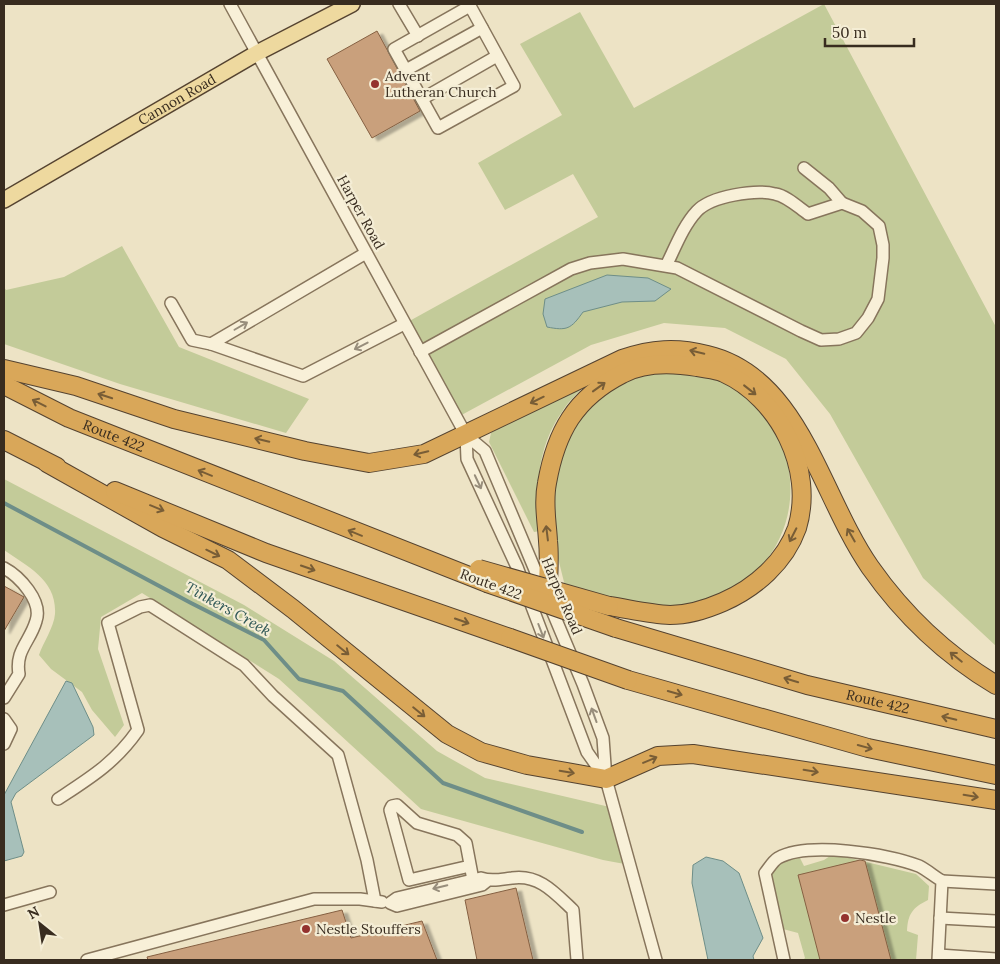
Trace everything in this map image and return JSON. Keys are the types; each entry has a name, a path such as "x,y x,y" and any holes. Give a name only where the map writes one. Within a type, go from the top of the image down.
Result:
{"highway":[{"path":"4,369 76,386 174,419 305,451 369,463 424,454 622,359 646,351 668,348 689,350 722,358 765,385 789,414 850,534 869,566 896,601 934,640 972,670 996,684"},
{"path":"483,576 609,606 671,615 707,608 744,593 778,563 797,528 802,490 792,443 768,405 747,387 723,372 683,365 653,365 629,370 606,382 588,395 573,411 557,444 547,484 548,599"},
{"name":"Route 422","path":"4,385 69,418 401,551 483,576 616,628 807,685 996,729"},
{"path":"4,440 163,528 228,560 293,609 447,734 481,752 527,765 606,779 658,756 693,754 996,800"},
{"path":"48,463 266,553 628,680 868,748 996,775"}],"main road":[{"name":"Cannon Road","path":"4,200 257,53 352,4"}],"street":[{"name":"Harper Road","path":"230,4 466,435 485,451 583,684 603,738 606,779 656,960"},
{"path":"399,4 418,36"},
{"path":"469,5 514,86 438,128 394,49 418,36 469,5"},
{"path":"406,70 482,28"},
{"path":"422,99 497,56"},
{"path":"420,352 571,270 590,263 623,259 677,268 822,340 839,339 856,333 868,318 878,299 883,245 879,226 862,211 842,203 829,188 804,168"},
{"path":"666,266 684,230 698,210 723,198 759,192 776,194 808,214 842,203"},
{"path":"211,344 366,253"},
{"path":"171,303 192,340 211,344 303,376 404,324"},
{"name":"Harper Road","path":"466,435 467,459 517,567 587,752 606,779"},
{"path":"4,568 21,581 30,592 34,600 37,619 16,660 18,674 4,698"},
{"path":"58,800 106,768 126,748 138,730 108,623 140,607 150,605 244,665 273,696 338,755 367,860 375,901"},
{"path":"4,719 11,729 4,744"},
{"path":"470,866 409,880 390,810 392,806 397,805 417,823 457,835 466,844 473,880"},
{"path":"784,960 765,872 776,858 795,852 825,849 882,857 920,866 942,881 996,884"},
{"path":"87,960 314,899 375,901 397,906 482,885 487,881 519,877 545,883 573,910 577,960"},
{"path":"390,903 397,898 481,878 487,881"},
{"path":"942,881 939,957 996,959"},
{"path":"4,905 50,892"},
{"path":"940,918 996,921"}],"green space":[{"path":"824,4 996,327 996,646 923,578 830,414 786,359 725,328 664,323 591,345 456,418 404,324 598,217 573,174 505,210 478,163 562,115 520,44 580,12 634,108"},
{"path":"122,246 179,347 309,399 286,433 120,384 4,344 4,287 6,290 64,277"},
{"path":"667,368 704,373 723,379 757,404 769,419 782,445 789,470 790,495 787,519 778,542 765,562 748,579 727,593 702,603 668,607 633,604 565,586 555,546 552,483 577,414 632,374"},
{"path":"579,384 582,388 566,406 547,440 538,485 540,531 534,532 489,442 491,433 510,420"},
{"path":"4,479 244,605 334,661 437,751 485,778 614,808 630,865 603,860 421,809 279,679 142,593 101,617 98,649 124,725 115,737 92,710 82,692 51,669 39,655 51,630 55,614 54,602 46,583 31,569 4,550"},
{"path":"833,854 916,874 929,886 928,900 912,912 908,925 907,931 918,935 916,960 803,960 805,958 798,933 783,929 770,869 787,856 800,858 804,866 824,860"}],"water":[{"path":"607,275 648,278 671,289 655,301 622,302 583,312 568,327 559,329 547,327 543,314 545,299"},
{"path":"66,681 72,683 93,727 94,735 16,793 11,802 24,852 22,856 4,861 4,795"},
{"path":"706,857 723,861 739,873 763,938 753,956 754,960 708,960 692,883 693,865"}],"building":[{"name":"Advent Lutheran Church","path":"377,31 420,111 372,138 327,59"},
{"path":"4,586 24,597 4,631"},
{"name":"Nestle","path":"860,860 865,861 891,960 820,960 798,875"},
{"path":"516,888 533,960 477,960 465,900"},
{"name":"Nestle Stouffers","path":"342,910 351,938 422,921 437,960 148,960 147,957"}],"waterway":[{"name":"Tinkers Creek","path":"4,503 264,640 299,679 343,691 443,783 582,832"}],"place":[{"name":"Advent Lutheran Church","path":"375,84"},
{"name":"Nestle","path":"845,918"},
{"name":"Nestle Stouffers","path":"306,929"}]}
